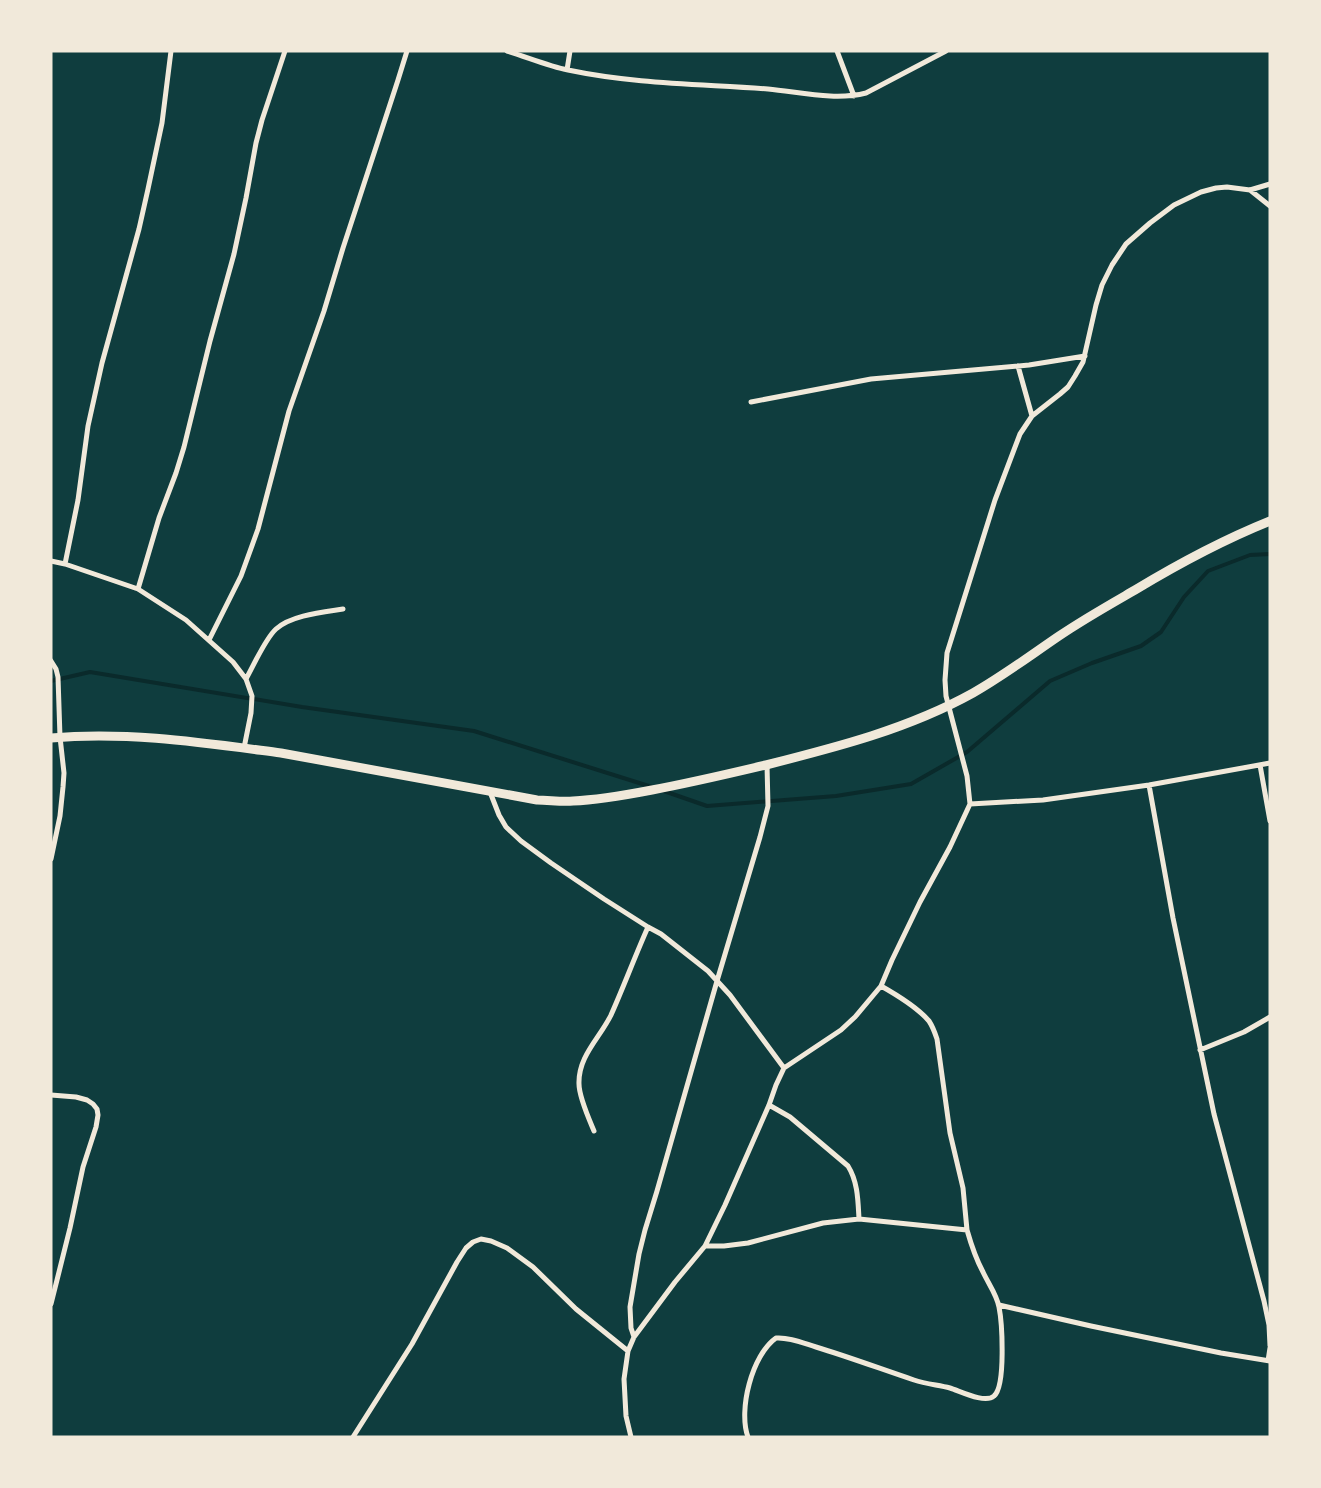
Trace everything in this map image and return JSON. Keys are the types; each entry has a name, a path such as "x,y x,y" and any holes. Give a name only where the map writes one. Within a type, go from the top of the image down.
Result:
{"main road":[{"path":"56,738 101,736 159,738 281,753 537,800 572,801 604,799 709,779 767,765 872,736 904,725 949,705 989,683 1014,668 1060,635 1144,584 1218,544 1270,521"}],"street":[{"path":"65,564 78,500 88,426 96,390 147,197 162,122 171,51"},
{"path":"138,589 159,518 184,447 234,254 258,135 285,51"},
{"path":"209,640 241,576 258,529 289,411 324,311 406,51"},
{"path":"507,51 567,70 637,80 841,97 866,93 946,51"},
{"path":"567,70 570,51"},
{"path":"837,51 854,96"},
{"path":"631,1437 626,1416 624,1379 628,1351 634,1337 675,1282 705,1246 721,1214 784,1068 841,1030 855,1017 881,986 920,902 950,847 970,804 967,776 946,696 944,680 947,653 992,508 1007,464 1020,434 1032,416 1068,387 1083,362 1102,285 1126,244 1174,205 1201,192 1227,187 1250,190 1270,184"},
{"path":"1250,190 1270,206"},
{"path":"751,402 870,379 1018,366 1085,356"},
{"path":"1018,366 1032,416"},
{"path":"51,561 138,589 186,620 233,662 246,679 252,696 251,713 244,748"},
{"path":"246,679 271,635 278,628 286,623 313,614 343,609"},
{"path":"51,661 58,677 56,738 64,773 60,816 51,859"},
{"path":"970,804 1043,800 1149,785 1270,763"},
{"path":"634,1337 631,1328 630,1308 641,1246 760,837 768,806 767,765"},
{"path":"1260,765 1270,821"},
{"path":"999,1304 1091,1326 1220,1353 1269,1361 1269,1325 1264,1301 1214,1114 1173,918 1149,785"},
{"path":"490,792 506,827 521,840 551,863 674,942 708,971 734,1001 784,1068"},
{"path":"594,1131 580,1091 580,1072 589,1050 612,1013 648,927"},
{"path":"748,1437 745,1430 744,1407 748,1392 761,1356 776,1338 791,1339 808,1344 930,1385 950,1388 976,1397 992,1398 996,1394 1001,1373 1002,1344 999,1304 974,1253 967,1230 962,1188 950,1133 937,1039 928,1020 902,999 881,986"},
{"path":"1200,1050 1244,1032 1270,1017"},
{"path":"51,1095 87,1100 97,1109 98,1115 83,1167 51,1304"},
{"path":"769,1105 790,1117 848,1166 856,1184 859,1219"},
{"path":"705,1246 748,1243 823,1223 859,1219 967,1230"},
{"path":"353,1437 412,1344 457,1262 466,1248 473,1242 481,1240 491,1241 507,1248 533,1267 576,1309 628,1351"}],"waterway":[{"path":"661,790 707,806 836,796 911,784 967,752 1050,681 1092,663 1141,646 1161,632 1184,597 1208,571 1250,555 1270,554"},
{"path":"51,681 90,672 302,707 474,731 652,787"}]}
